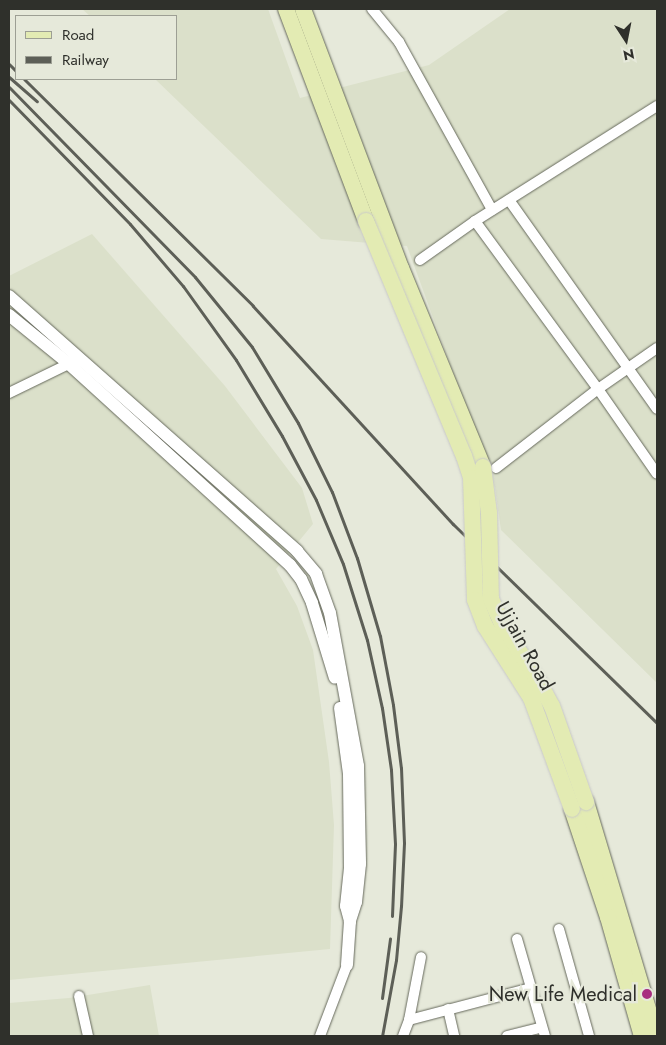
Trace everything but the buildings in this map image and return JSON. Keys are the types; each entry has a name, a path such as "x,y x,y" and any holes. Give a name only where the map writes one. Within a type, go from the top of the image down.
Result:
{"main road":[{"name":"Ujjain Road","path":"286,9 366,221 464,456 471,478 475,600 485,626 531,698 579,806 628,940 630,974 642,1036"},
{"path":"303,9 401,268 483,467 490,513 489,580 491,599 495,613 552,706 579,806"},
{"name":"Ujjain Road","path":"579,806 608,917 656,1036"}],"street":[{"path":"372,9 399,42 492,210"},
{"path":"420,260 475,221 657,106"},
{"path":"509,200 657,409"},
{"path":"475,221 598,389 657,474"},
{"path":"9,296 273,548 301,579 312,603 335,674 349,774 350,868 346,906 350,922 347,965 320,1036"},
{"path":"9,315 75,361"},
{"path":"496,468 598,389 657,348"},
{"path":"9,393 75,361"},
{"path":"559,930 590,1036"},
{"path":"507,1036 544,1031 516,940"},
{"path":"403,1036 409,1020 421,957"},
{"path":"409,1020 531,988"},
{"path":"79,996 88,1036"},
{"path":"448,1009 454,1036"}],"shaded area":[{"path":"82,9 268,9 300,98 429,65 510,9 657,9 657,683 501,530 495,488 407,246 321,239 156,80 178,80 178,15 89,15"},
{"path":"92,234 225,386 302,488 313,524 276,569 297,606 313,650 329,762 334,825 330,949 9,980 9,276"},
{"path":"150,985 159,1036 9,1036 9,1003 69,998"}],"railway":[{"path":"9,64 15,70"},
{"path":"9,77 37,101"},
{"path":"25,80 253,306 453,524 657,723"},
{"path":"9,87 195,277 252,347 298,423 332,492 357,558 380,636 393,705 401,768 404,843 401,906 396,960 382,1036"},
{"path":"9,100 130,224 183,286 236,360 282,436 316,500 343,564 367,640 382,708 391,770 395,844 392,916"},
{"path":"382,998 390,939"}],"place":[{"name":"New Life Medical","path":"647,994"}]}
